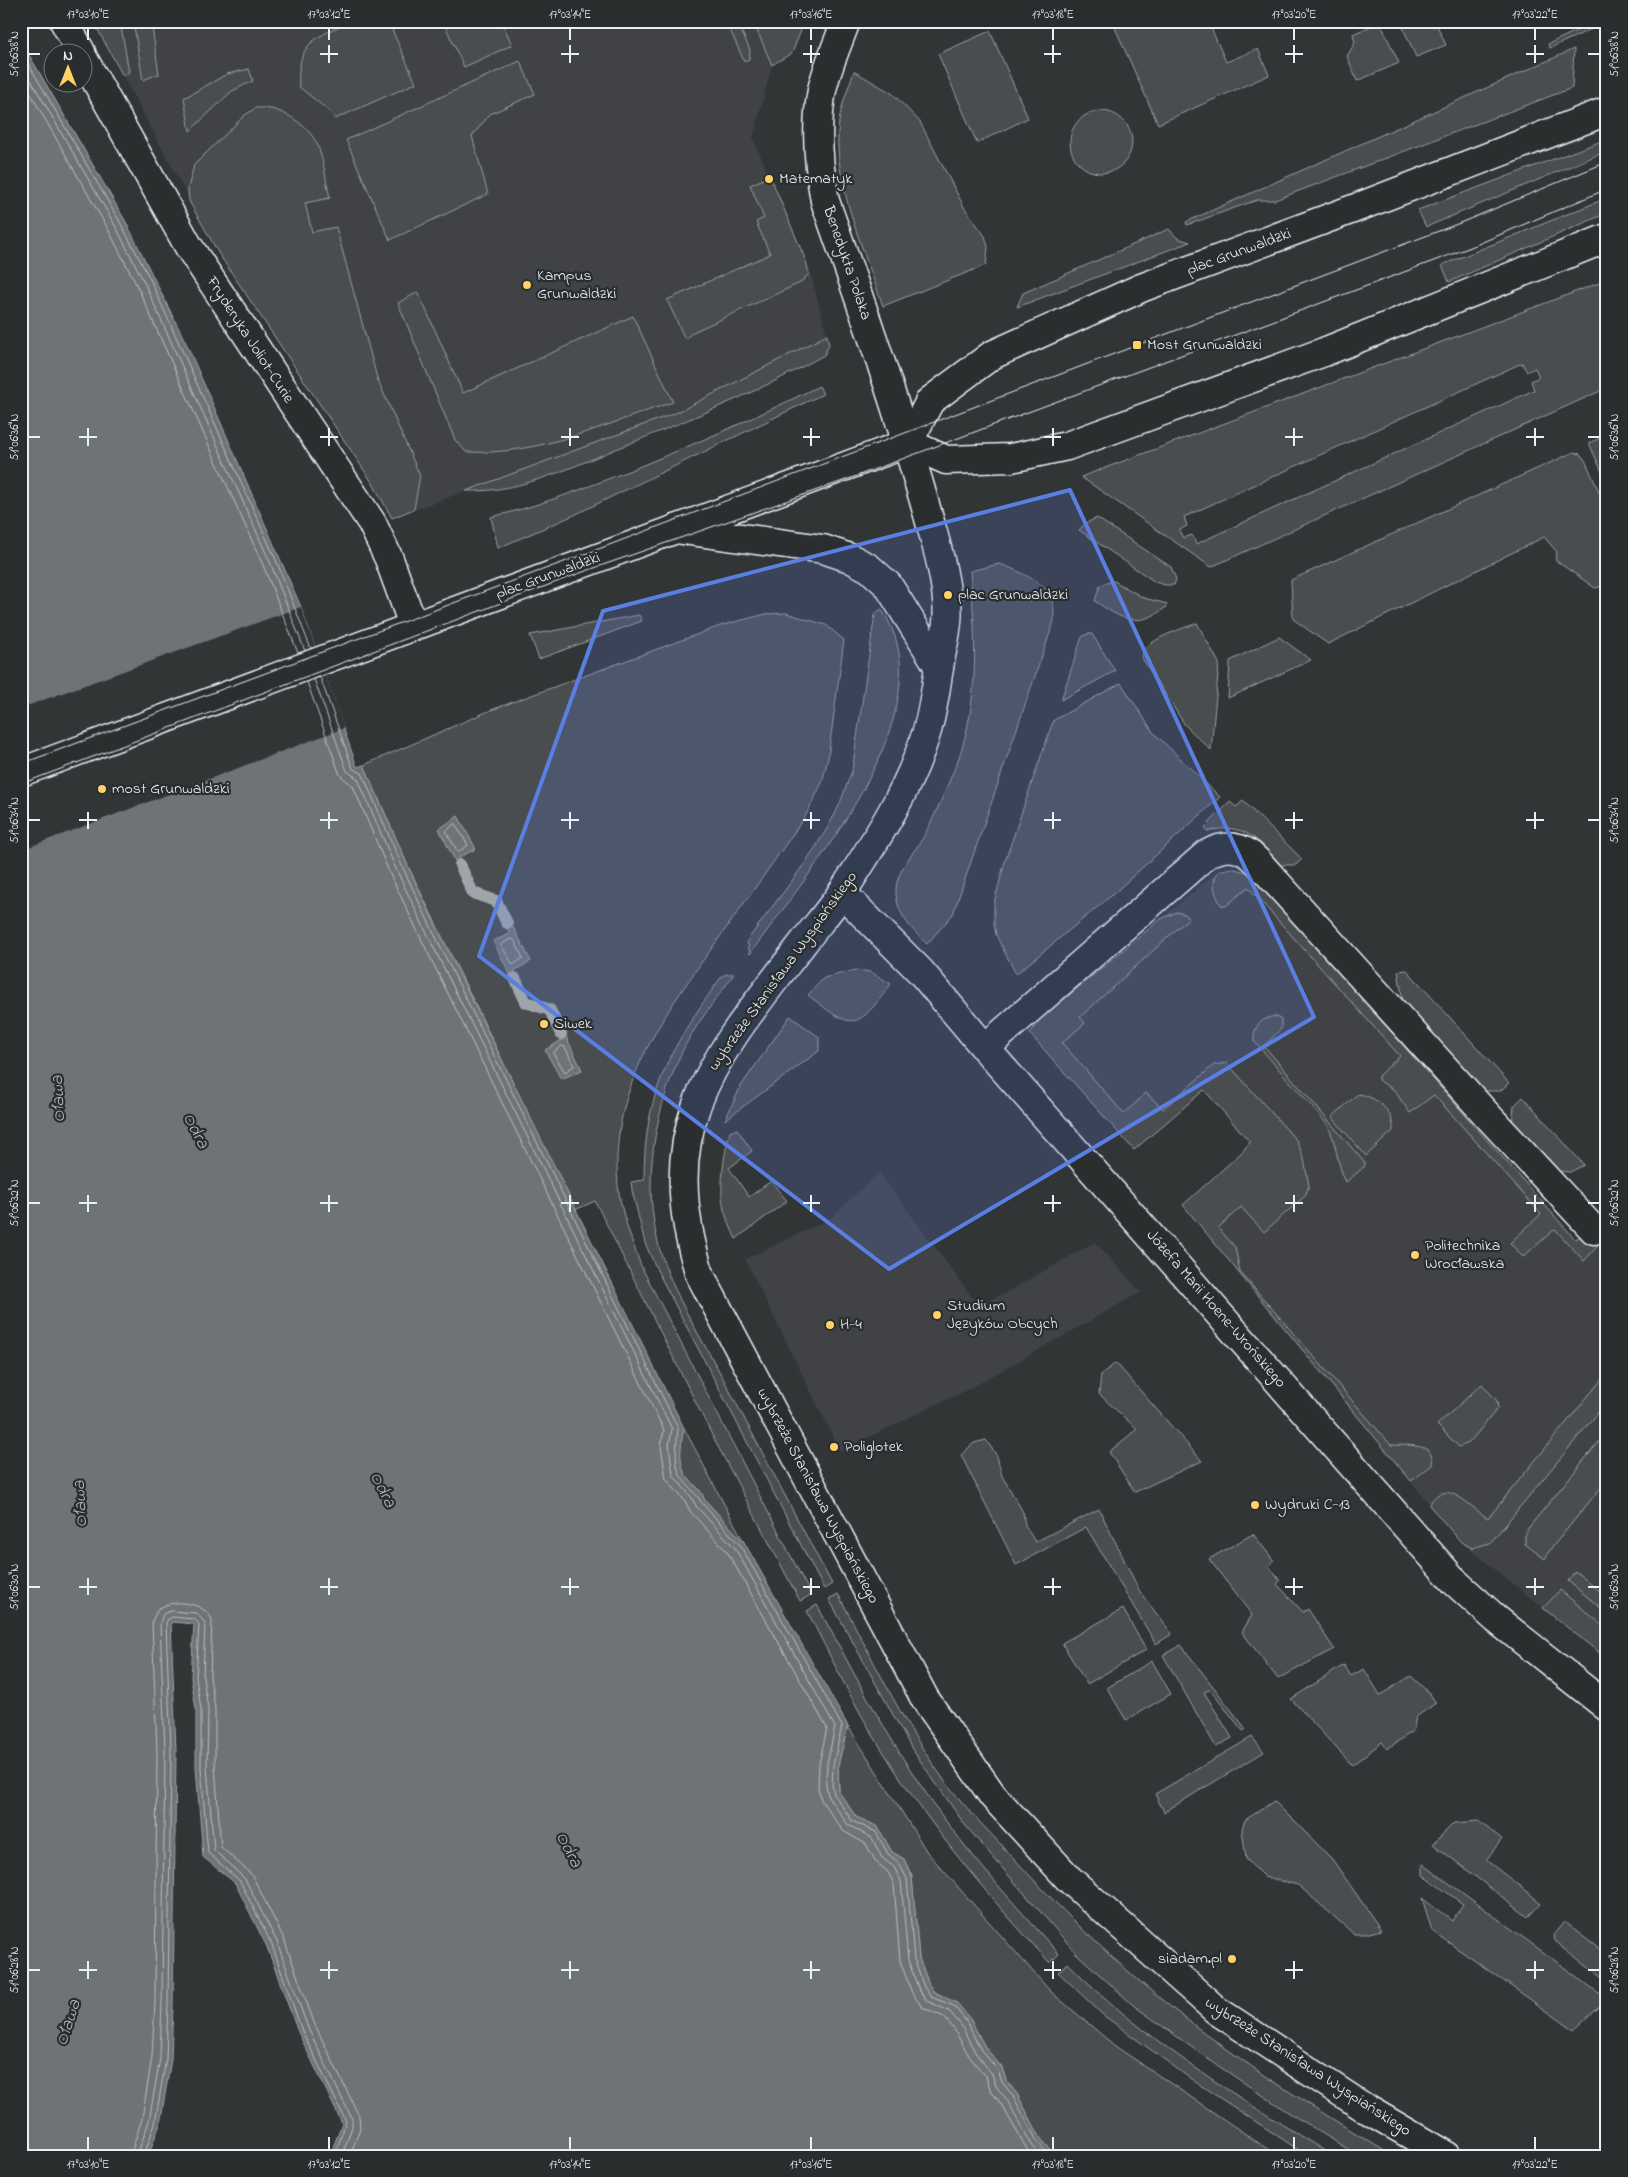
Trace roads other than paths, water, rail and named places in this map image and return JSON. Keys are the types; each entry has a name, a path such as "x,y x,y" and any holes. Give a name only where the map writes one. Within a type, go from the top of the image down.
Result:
{"street":[{"path":"64,21 76,42"},
{"name":"Benedykta Polaka","path":"846,21 822,89 818,160 825,200 908,443"},
{"name":"Fryderyka Joliot-Curie","path":"92,74 189,247 372,523 389,559 414,625"},
{"name":"plac Grunwaldzki","path":"414,625 908,443 930,401 992,355 1141,288 1353,210 1607,111"},
{"path":"908,443 946,460 1011,458 1067,446 1333,348 1607,238"},
{"name":"wybrzeże Stanisława Wyspiańskiego","path":"908,443 933,531 945,588 948,618 934,703 925,738 911,774 896,803 842,893 744,1021 711,1069 698,1101 683,1157 683,1182 690,1241 700,1275 924,1699 993,1796 1069,1879 1216,2010 1365,2108 1447,2156"},
{"path":"675,529 823,549 850,558 868,568 888,585 939,668"},
{"path":"21,772 414,625"},
{"path":"985,1048 1207,854 1219,848 1240,848 1253,856 1488,1116 1594,1230"},
{"name":"Józefa Marii Hoene-Wrońskiego","path":"842,893 922,972 985,1048 1455,1582 1607,1708"}],"water":[{"path":"21,41 42,77 42,92 51,92 126,222 187,345 301,607 357,767 364,765 444,943 684,1428 681,1454 682,1467 704,1499 744,1542 848,1726 838,1765 839,1792 856,1817 877,1826 892,1852 904,1859 912,1877 919,1958 929,1985 934,1992 957,2003 970,2019 985,2047 1002,2068 1006,2080 1017,2094 1041,2139 1056,2156 330,2156 342,2123 298,2032 267,1947 235,1883 203,1857 196,1767 196,1709 191,1678 194,1624 171,1622 176,1751 173,2003 171,2059 160,2124 148,2156 21,2156"},
{"path":"458,816 476,849 459,857 470,879 465,881 439,829"},
{"path":"502,906 531,961 514,971 524,992 520,994 493,941 510,934 498,908"},
{"path":"557,1018 582,1070 561,1079 545,1050 562,1040 552,1020"}],"waterway":[{"path":"460,865 473,893 496,901 507,923"},
{"path":"515,978 526,1002 550,1010 561,1034"}],"tram line":[{"path":"21,764 580,556 1460,223 1607,162"},
{"path":"21,784 583,572 843,481 1471,247 1607,189"}],"place":[{"name":"Matematyk","path":"769,179"},
{"name":"Kampus Grunwaldzki","path":"527,285"},
{"name":"Most Grunwaldzki","path":"1137,345"},
{"name":"plac Grunwaldzki","path":"948,595"},
{"name":"most Grunwaldzki","path":"102,789"},
{"name":"Siwek","path":"544,1024"},
{"name":"Politechnika Wrocławska","path":"1415,1255"},
{"name":"Studium Języków Obcych","path":"937,1315"},
{"name":"H-4","path":"830,1325"},
{"name":"Poliglotek","path":"834,1447"},
{"name":"Wydruki C-13","path":"1255,1505"},
{"name":"siadam.pl","path":"1232,1959"}],"water label":[{"name":"Oława","path":"59,1099"},
{"name":"Odra","path":"195,1131"},
{"name":"Odra","path":"382,1490"},
{"name":"Oława","path":"81,1504"},
{"name":"Odra","path":"568,1850"},
{"name":"Oława","path":"69,2023"}]}
